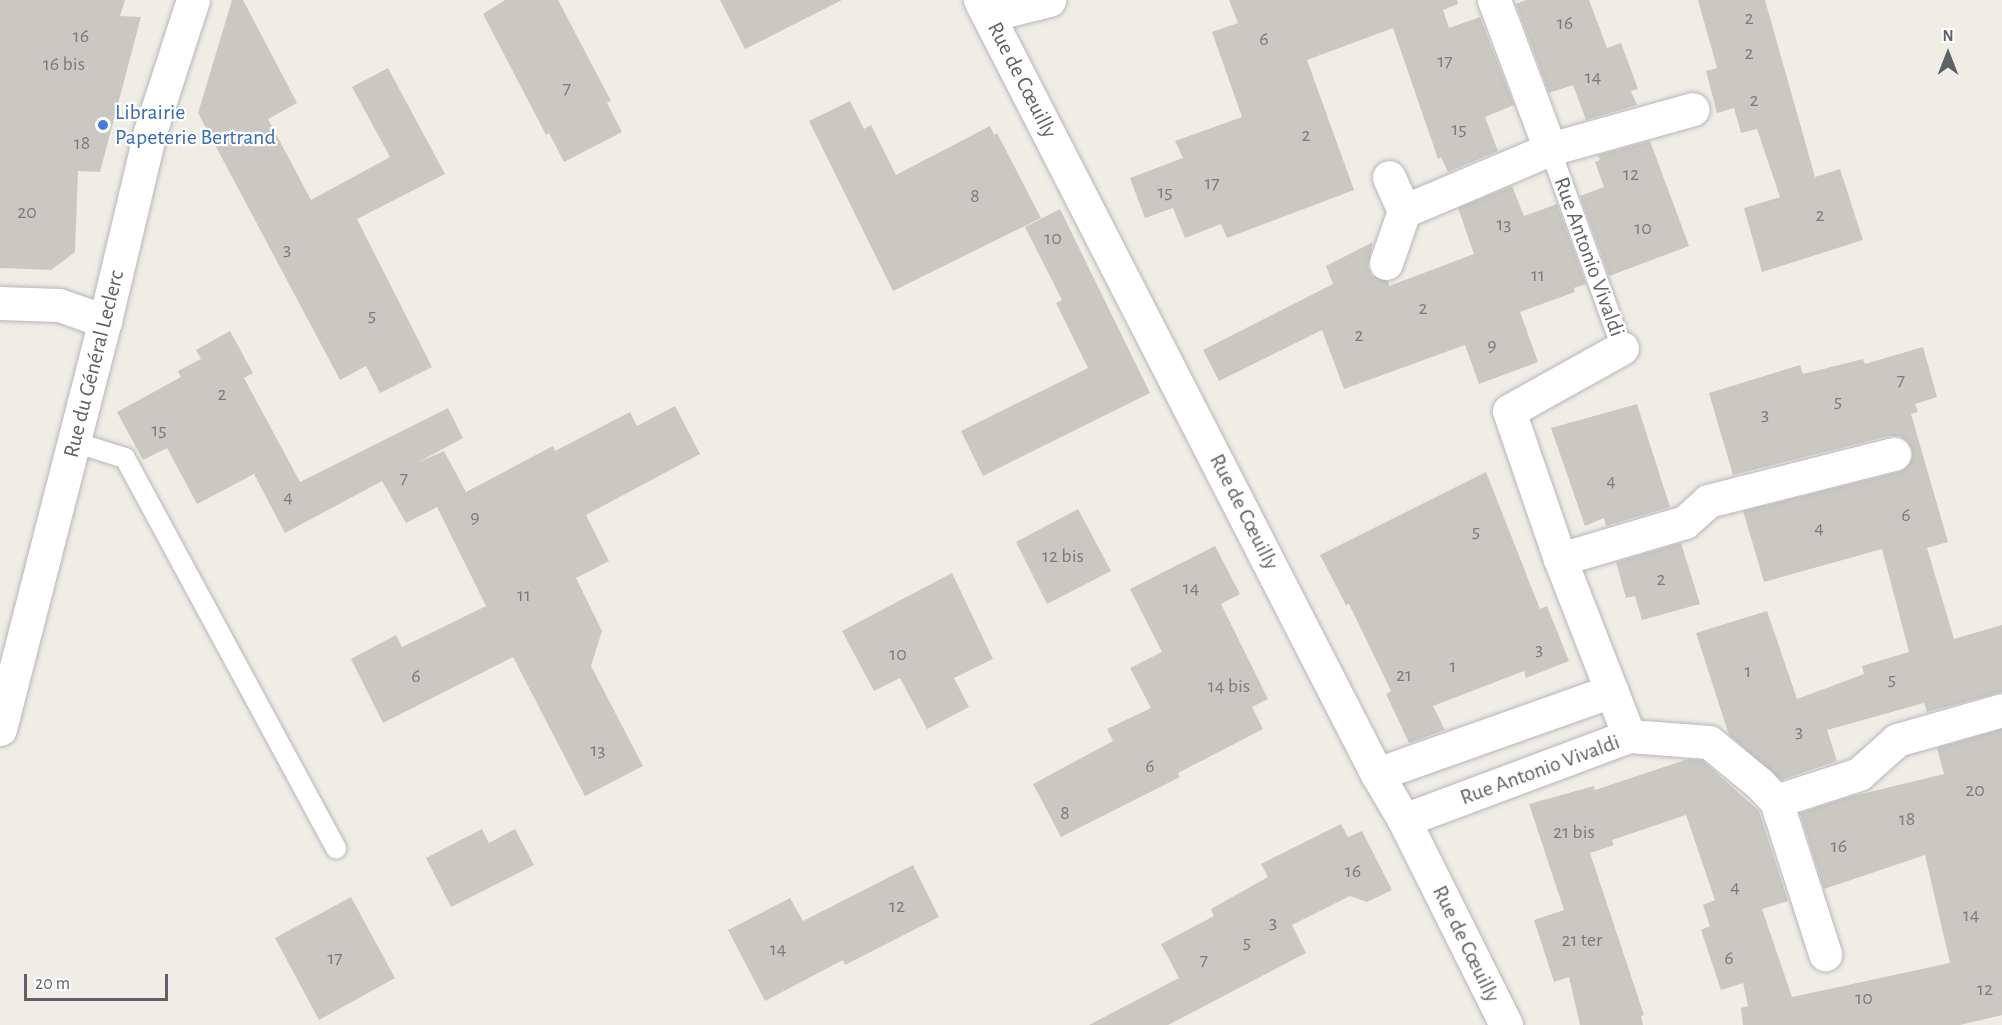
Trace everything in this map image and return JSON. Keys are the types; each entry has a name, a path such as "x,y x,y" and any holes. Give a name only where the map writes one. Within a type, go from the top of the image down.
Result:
{"street":[{"name":"Rue du Général Leclerc","path":"0,729 105,321 150,132 193,0"},
{"path":"985,7 1049,0"},
{"name":"Rue Antonio Vivaldi","path":"1494,0 1550,150"},
{"name":"Rue de Cœuilly","path":"985,7 1377,774 1404,820 1506,1025"},
{"path":"1404,211 1550,150 1693,109"},
{"path":"1386,262 1404,211 1389,177"},
{"path":"0,303 59,305 105,321"},
{"name":"Rue Antonio Vivaldi","path":"1404,820 1629,736 1560,559 1509,411 1622,348"},
{"path":"1560,559 1685,522 1708,501 1894,454"},
{"path":"1377,774 1612,692"},
{"path":"1776,801 1859,774 1897,740 2002,710"},
{"path":"1629,736 1709,742 1759,783 1776,801 1825,954"}],"lane":[{"name":"Rue Antonio Vivaldi","path":"1550,150 1622,348"},
{"path":"74,442 125,458 336,849"}],"building":[{"path":"0,0 125,0 120,16 141,17 100,172 78,171 75,252 51,270 0,268"},
{"path":"232,0 243,0 297,103 268,119 311,200 390,157 352,87 388,68 445,174 357,219 432,367 380,393 366,366 340,380 198,113"},
{"path":"505,0 558,0 611,101 607,103 622,132 564,162 549,133 546,135 483,14"},
{"path":"720,0 842,0 745,49"},
{"path":"1229,0 1457,0 1458,4 1443,10 1449,28 1480,17 1514,105 1485,117 1498,151 1448,172 1441,157 1438,159 1393,28 1307,60 1354,190 1227,238 1221,224 1185,238 1173,208 1145,218 1130,178 1183,158 1175,141 1242,117 1212,32 1238,23"},
{"path":"1526,0 1589,0 1607,48 1621,43 1638,89 1631,91 1637,105 1586,120 1573,85 1549,93 1516,4"},
{"path":"1698,0 1765,0 1815,177 1840,169 1863,240 1762,272 1744,208 1780,197 1757,129 1741,133 1734,108 1717,113 1706,71 1717,68"},
{"path":"850,101 864,129 871,125 896,175 990,126 994,135 997,133 1041,218 893,291 809,121"},
{"path":"1650,141 1689,246 1609,276 1580,196 1604,187 1595,162 1600,160 1598,155"},
{"path":"1512,186 1524,216 1557,204 1586,284 1574,288 1575,292 1520,312 1538,362 1479,384 1465,345 1344,389 1322,330 1219,381 1203,350 1333,284 1326,266 1373,242 1368,267 1372,276 1388,281 1389,286 1474,254 1458,208"},
{"path":"1060,209 1150,393 983,476 961,431 1088,368 1056,303 1062,300 1025,227"},
{"path":"230,331 253,373 244,378 300,482 448,408 463,438 417,463 444,451 466,492 553,446 555,451 630,412 637,426 675,406 700,454 586,515 609,561 576,578 602,631 591,666 643,766 585,796 513,657 383,723 351,659 396,635 402,647 486,606 437,507 406,523 382,481 285,533 254,474 197,504 167,448 143,460 117,412 181,377 178,371 201,359 196,350"},
{"path":"1923,347 1937,397 1915,404 1918,412 1911,414 1948,542 1927,548 1954,639 2002,625 2002,692 1927,712 1924,703 1827,730 1837,761 1781,780 1729,735 1696,633 1767,611 1797,699 1864,674 1862,666 1909,652 1882,549 1764,582 1743,511 1899,472 1907,467 1912,459 1912,450 1907,441 1899,436 1889,436 1733,475 1709,393 1800,365 1803,374 1863,359 1865,364"},
{"path":"1637,404 1670,507 1606,526 1604,518 1585,526 1551,428"},
{"path":"1486,472 1540,609 1547,606 1569,661 1526,678 1524,671 1433,706 1445,730 1409,743 1386,694 1391,691 1349,604 1346,605 1320,555"},
{"path":"1078,509 1111,571 1047,604 1016,542"},
{"path":"1681,543 1700,604 1642,620 1635,596 1626,598 1616,562"},
{"path":"1215,546 1240,594 1221,604 1268,699 1252,707 1263,729 1178,773 1180,777 1061,837 1033,784 1113,741 1107,729 1151,708 1130,668 1162,652 1130,589"},
{"path":"952,573 993,659 954,678 969,707 927,729 900,678 874,691 842,631"},
{"path":"2002,729 2002,1015 1960,1025 1743,1025 1741,1008 1748,1006 1743,983 1721,990 1701,930 1710,926 1703,905 1715,900 1686,815 1612,840 1614,845 1590,853 1644,1015 1641,1016 1643,1025 1580,1025 1569,977 1554,982 1534,920 1564,910 1529,804 1594,786 1595,790 1688,759 1702,760 1759,811 1788,901 1762,909 1792,997 1950,963 1925,855 1824,889 1800,813 1849,797 1944,774 1937,748"},
{"path":"1341,824 1348,837 1362,831 1392,890 1367,902 1350,896 1292,925 1306,953 1168,1025 1089,1025 1179,978 1161,944 1214,916 1211,909 1268,877 1261,864"},
{"path":"482,829 489,843 515,829 534,865 451,907 426,858"},
{"path":"913,865 939,917 845,965 843,960 765,1001 728,930 790,898 803,921"},
{"path":"351,897 395,978 319,1020 275,938"}],"place":[{"name":"Librairie Papeterie Bertrand","path":"103,125"}]}
